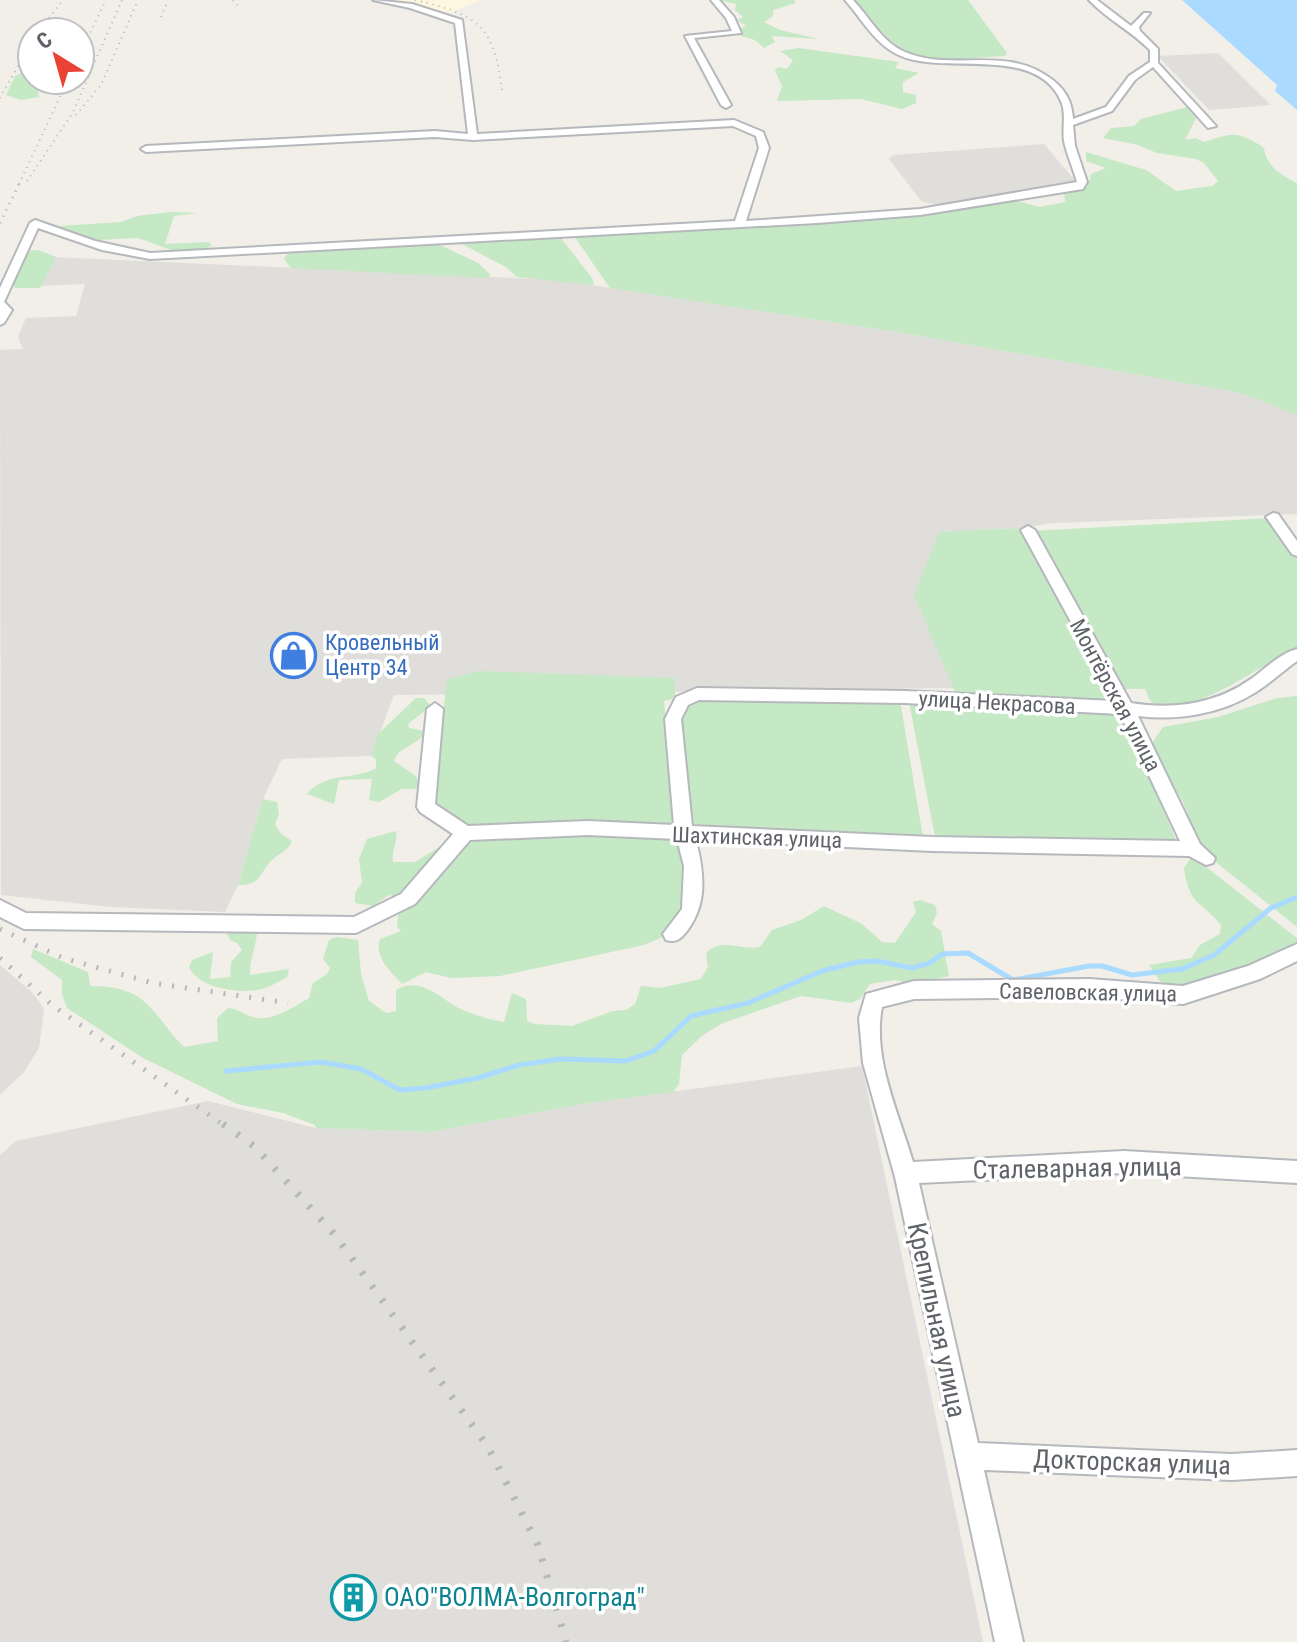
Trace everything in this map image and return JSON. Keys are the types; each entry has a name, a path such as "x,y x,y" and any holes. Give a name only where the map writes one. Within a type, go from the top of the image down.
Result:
{"street":[{"path":"377,0 412,6 459,22 473,137"},
{"path":"715,0 730,17 737,33 689,36 726,105"},
{"path":"1,320 6,310 0,302 35,223 130,254 150,256 739,225 920,212 1079,187 1082,182 1068,139 1065,99 1053,84 1026,67 996,59 932,61 907,56 876,36 849,0"},
{"path":"1093,0 1154,49 1154,63 1211,126"},
{"path":"1136,32 1135,26 1147,15"},
{"path":"1069,123 1109,109 1132,78 1154,63"},
{"path":"146,149 435,134 473,137 734,123 760,134 764,148 739,225"},
{"path":"1273,517 1297,551"},
{"name":"Монтёрская улица","path":"1028,530 1126,708 1200,854"},
{"name":"улица Некрасова","path":"684,834 673,719 682,701 697,694 778,694 1126,708 1155,714 1196,710 1242,693 1297,654"},
{"path":"0,908 24,921 356,925 408,899 465,833 426,807 435,709"},
{"name":"Шахтинская улица","path":"465,833 588,828 1200,854"},
{"path":"673,934 691,911 693,866 684,834"},
{"name":"Савеловская улица","path":"873,1000 914,990 1089,988 1183,995 1253,973 1297,952"},
{"name":"Крепильная улица","path":"873,1000 867,1015 872,1049 905,1173 1009,1642"},
{"name":"Сталеварная улица","path":"905,1173 1124,1162 1297,1172"},
{"name":"Докторская улица","path":"968,1456 1232,1467 1297,1463"}],"shaded area":[{"path":"384,0 480,0 445,15"},
{"path":"1218,53 1271,105 1209,110 1158,56"},
{"path":"1044,144 1078,184 935,205 921,201 889,159 893,155"},
{"path":"31,256 560,280 903,333 1241,393 1297,415 1297,514 1053,523 939,532 955,688 394,695 371,756 282,759 263,799 238,885 225,912 110,907 1,895 0,350 23,349 18,337 26,318 76,316 85,284 17,287"},
{"path":"0,965 34,994 44,1009 39,1048 24,1072 0,1095"},
{"path":"862,1066 983,1642 0,1642 0,1155 16,1141 208,1101 316,1128 430,1132 589,1103"}],"green space":[{"path":"717,0 794,0 796,3 773,10 773,16 764,22 780,30 819,39 772,36 775,42 764,48 755,40 741,36 740,29 746,26 737,20 743,17 735,10 736,4"},
{"path":"856,0 968,0 1007,53 1005,56 955,59 920,56 904,50 890,39"},
{"path":"799,48 899,62 895,68 919,73 903,82 903,92 916,95 916,103 902,109 861,99 777,101 782,86 775,71 778,67 787,69 793,60 780,51"},
{"path":"15,76 16,96 39,97 21,100 6,95"},
{"path":"1187,107 1196,118 1185,140 1196,138 1204,142 1235,135 1247,138 1264,148 1275,169 1297,183 1297,415 1241,393 903,333 610,288 574,236 924,214 1014,200 1039,207 1065,202 1064,192 1077,191 1089,182 1091,174 1106,168 1086,161 1086,152 1146,170 1176,191 1212,186 1218,181 1204,163 1196,159 1157,153 1138,145 1103,138 1111,128 1134,126 1141,119"},
{"path":"198,213 174,216 165,244 208,242 212,245 206,249 174,251 138,238 98,240 56,229 60,226 121,222 137,216"},
{"path":"560,237 592,278 594,285 517,277 506,267 458,242"},
{"path":"436,243 478,263 491,275 486,278 291,268 284,259 294,251"},
{"path":"38,250 56,257 40,288 15,288 12,281 26,251"},
{"path":"1272,518 1297,556 1297,648 1225,688 1186,704 1167,705 1150,701 1145,689 1124,689 1031,531"},
{"path":"1019,528 1114,701 957,697 914,595 939,532"},
{"path":"477,671 675,678 675,698 664,701 674,826 578,821 466,828 432,803 447,680"},
{"path":"1297,696 1297,927 1202,851 1183,802 1150,746 1163,727 1218,717 1277,698"},
{"path":"416,698 424,698 431,706 408,724 409,728 424,731 426,735 398,753 394,761 416,776 419,784 416,789 402,789 379,802 369,800 372,779 339,780 334,804 307,794 323,782 376,768 376,759 371,756 378,734"},
{"path":"706,698 900,700 923,837 689,824 680,721 687,704"},
{"path":"909,702 1121,712 1176,840 935,837"},
{"path":"263,799 277,802 279,814 275,824 280,833 292,841 268,864 256,881 238,885"},
{"path":"396,831 393,862 415,862 454,838 576,831 678,839 686,866 684,910 667,935 644,945 500,976 451,978 426,972 402,984 379,952 380,939 401,931 397,927 398,916 404,907 399,898 389,895 373,906 355,903 355,893 362,883 359,859 367,839"},
{"path":"1192,856 1297,938 1297,942 1246,967 1176,989 1160,981 1149,965 1191,958 1200,945 1220,934 1221,925 1189,889 1184,868"},
{"path":"920,900 935,905 937,913 932,924 941,931 949,976 912,984 895,980 870,984 860,999 851,1003 801,996 723,1023 703,1035 682,1055 679,1084 673,1092 589,1103 430,1132 316,1128 283,1113 237,1104 143,1058 67,1008 62,994 62,980 31,957 33,949 88,972 90,986 110,987 137,996 184,1047 218,1041 217,1018 228,1008 253,1017 267,1018 309,998 313,983 327,974 330,968 323,959 329,940 337,937 358,940 361,974 369,1001 386,1013 396,1011 396,990 412,985 434,992 466,1011 504,1022 512,993 526,999 527,1021 572,1026 613,1011 626,1010 635,1004 641,986 660,988 701,979 708,967 706,953 712,948 725,945 760,947 772,930 801,920 824,906 862,924 882,942 895,943 916,912 913,902"},
{"path":"231,929 257,934 250,975 289,969 287,977 269,987 238,991 218,988 194,974 189,967 192,960 213,952 210,979 230,977 231,962 242,950 230,940 227,934"}],"water":[{"path":"1182,0 1297,0 1297,110 1275,91 1277,85"}],"waterway":[{"path":"226,1071 321,1062 361,1069 400,1090 478,1078 519,1065 560,1059 626,1061 654,1051 691,1016 748,1003 822,971 858,962 877,961 912,968 930,963 942,954 968,953 1013,980 1089,966 1102,966 1132,975 1182,969 1214,955 1271,908 1297,897"}],"railway":[{"path":"50,16 63,0"},
{"path":"96,21 106,0"},
{"path":"27,181 72,114 122,0"},
{"path":"76,115 101,85 138,0"},
{"path":"161,17 168,0"},
{"path":"233,0 239,7"},
{"path":"415,0 454,11 480,26 494,51 502,91"},
{"path":"0,98 16,70"},
{"path":"19,184 60,96"},
{"path":"0,223 20,182"},
{"path":"0,929 63,958 153,983 288,1003"},
{"path":"0,958 52,1005 225,1126"},
{"path":"223,1124 255,1147 335,1235 488,1447 538,1545 566,1642"}],"place":[{"name":"Кровельный Центр 34","path":"294,655"},
{"name":"ОАО\"ВОЛМА-Волгоград\"","path":"353,1597"}]}
